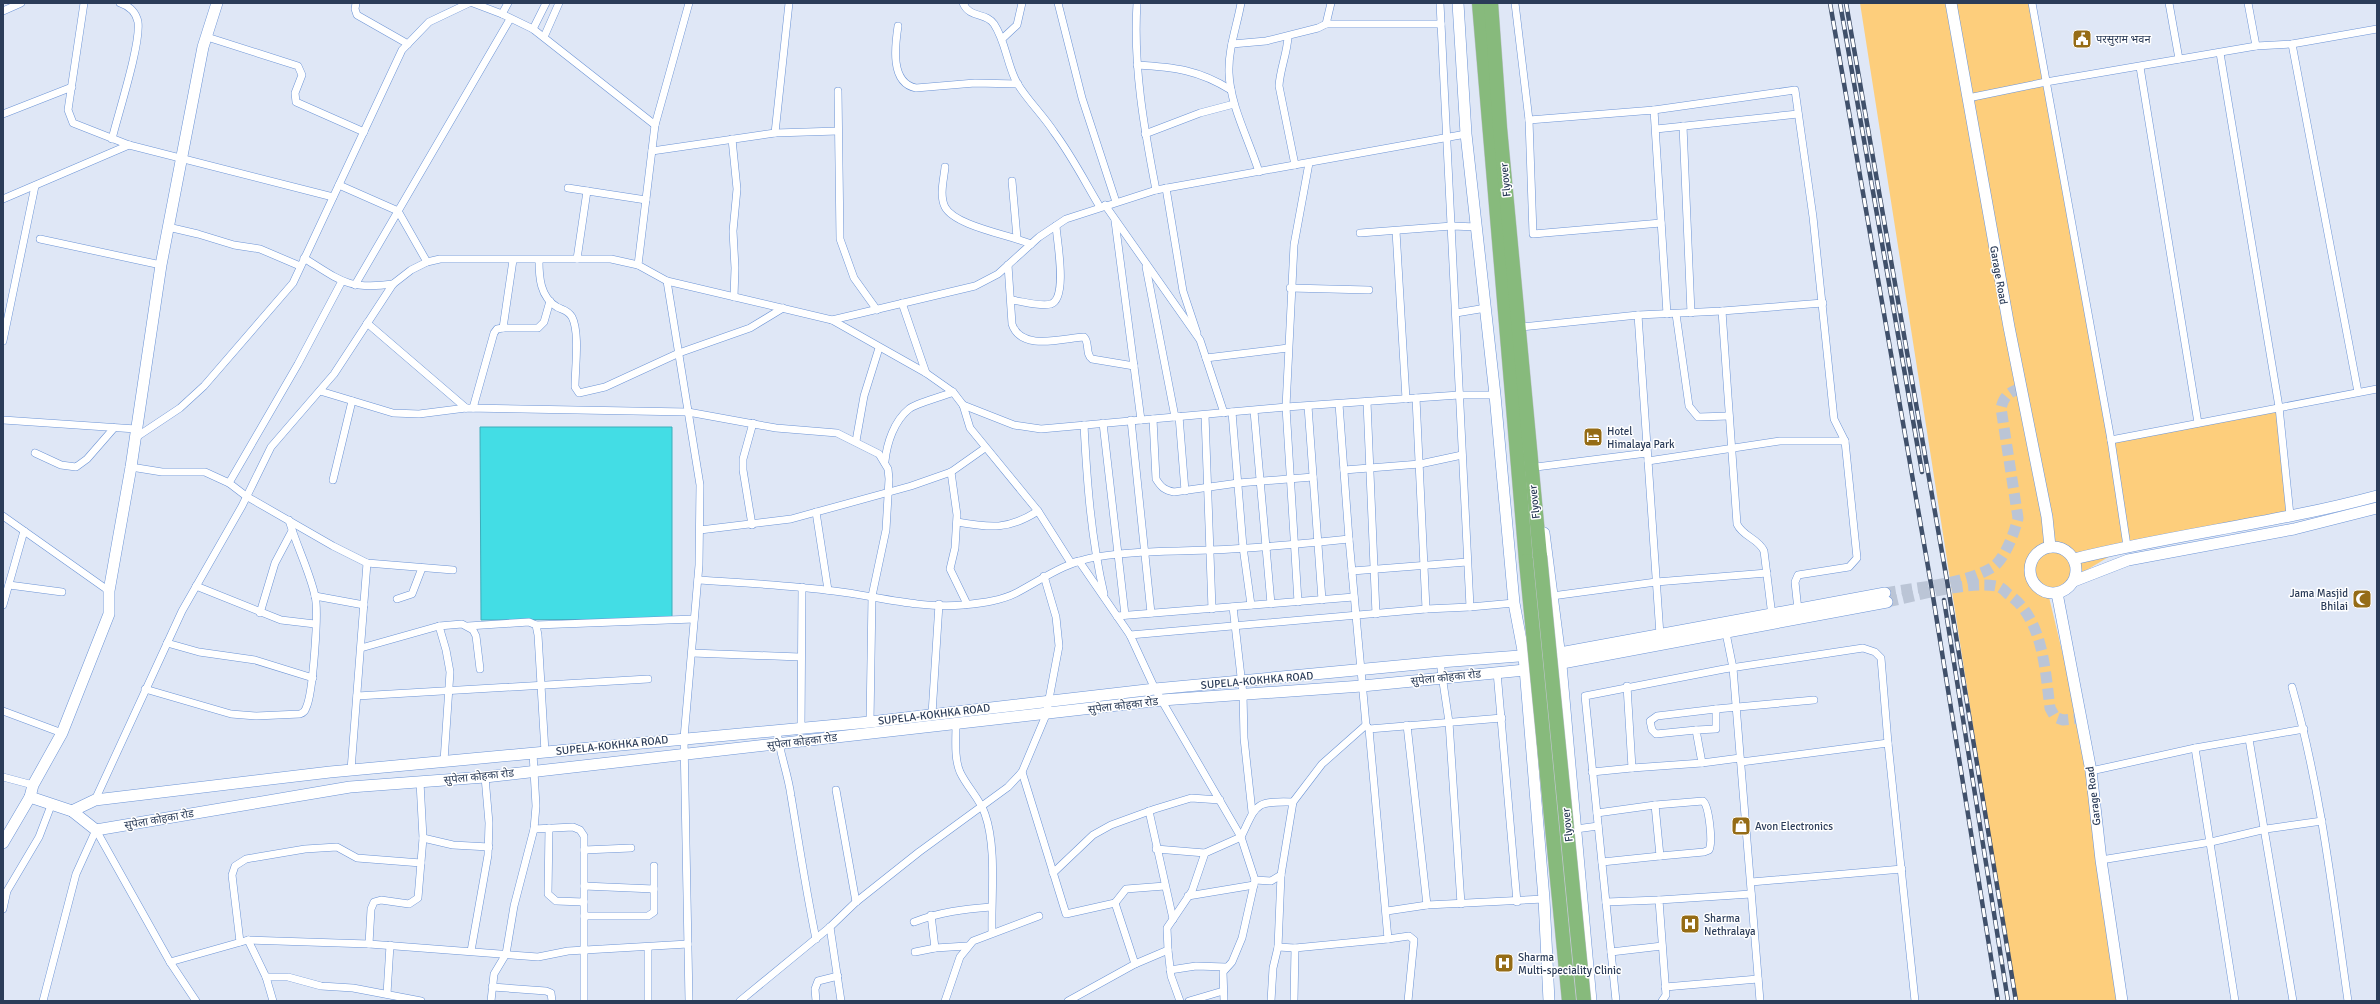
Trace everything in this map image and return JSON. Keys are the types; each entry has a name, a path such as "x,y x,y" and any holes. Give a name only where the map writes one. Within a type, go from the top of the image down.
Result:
{"highway":[{"name":"Flyover","path":"1479,3 1517,477 1568,1001"},
{"name":"Flyover","path":"1491,3 1532,480 1584,1001"}],"street":[{"path":"3,11 21,3"},
{"path":"84,3 68,110 73,123 129,145 333,197"},
{"path":"112,139 138,34 136,16 132,9 120,3"},
{"path":"3,843 30,797 33,785 62,733 109,614 109,591 131,467 161,265 180,157 207,37 217,3"},
{"path":"356,3 355,9 357,15 408,44"},
{"path":"3,420 114,428 135,434 180,408 204,386 292,283 402,50 429,22 470,3"},
{"path":"473,3 502,14 533,29 655,125"},
{"path":"502,14 508,3"},
{"path":"533,29 546,3"},
{"path":"544,37 559,3"},
{"path":"638,265 655,125 688,3"},
{"path":"775,133 789,3"},
{"path":"963,3 973,14 988,18 993,22 1002,39 1010,68 1018,84 1067,149 1103,206 1115,219 1200,340"},
{"path":"1002,39 1017,25 1022,3"},
{"path":"1058,3 1082,98 1116,202"},
{"path":"1137,3 1137,65 1145,134 1156,190"},
{"path":"1241,3 1228,71 1234,104 1249,139 1259,172"},
{"path":"1326,24 1331,3"},
{"path":"1440,3 1448,138 1470,607"},
{"path":"1458,3 1466,134 1495,395 1514,603 1524,656 1544,899 1549,1001"},
{"path":"1497,3 1522,327 1536,467 1561,659 1591,1001"},
{"path":"1515,3 1529,120 1533,234 1661,223"},
{"name":"Garage Road","path":"1951,3 2009,327 2047,517 2050,547"},
{"path":"2032,3 2111,440 2127,546"},
{"path":"2169,3 2179,59"},
{"path":"2248,3 2256,46"},
{"path":"355,285 510,19"},
{"path":"1232,44 1288,37 1326,24 1441,24"},
{"path":"898,26 896,52 897,64 901,78 910,87 916,88 998,82 1018,84"},
{"path":"1968,98 2046,82 2256,46 2292,44 2377,30"},
{"path":"207,37 298,66 302,75 294,93 296,102 364,132"},
{"path":"1288,37 1286,55 1280,73 1279,86 1295,165"},
{"path":"2292,44 2358,392"},
{"path":"2220,53 2279,407 2290,516"},
{"path":"1137,65 1175,68 1196,72 1231,90"},
{"path":"2140,67 2198,423"},
{"path":"3,114 72,87"},
{"path":"1529,120 1654,110 1794,90 1823,303 1834,418 1845,441 1857,558 1849,567 1798,575 1795,582 1798,610"},
{"path":"838,91 840,239 854,278 877,310"},
{"path":"1145,134 1200,112 1234,104"},
{"path":"1654,110 1667,314"},
{"path":"1656,129 1798,114"},
{"path":"1683,126 1691,313"},
{"path":"652,151 775,133 838,131"},
{"path":"832,320 975,286 998,274 1031,244 1066,219 1156,190 1466,134"},
{"path":"732,139 737,189 733,231 735,268 734,296"},
{"path":"3,199 129,145"},
{"path":"1298,602 1286,407 1290,288 1294,244 1310,163"},
{"path":"945,167 942,199 948,211 961,220 1031,244"},
{"path":"1012,181 1017,238"},
{"path":"338,185 398,211 427,262"},
{"path":"3,341 36,186"},
{"path":"568,188 646,200"},
{"path":"1166,188 1183,291 1224,413"},
{"path":"577,259 587,191"},
{"path":"1115,219 1141,420"},
{"path":"1010,300 1042,304 1051,304 1056,301 1062,285 1056,226"},
{"path":"1360,233 1452,226 1477,227"},
{"path":"168,227 234,245 260,249 300,266"},
{"path":"1396,231 1406,399"},
{"path":"40,239 161,265"},
{"path":"304,258 342,281 355,285 368,287 393,284"},
{"path":"72,811 95,800 167,643 271,447 334,374 393,284 411,270 427,262 440,258 513,260 611,259 638,265 667,281 832,320 879,348 926,373 953,392 963,405 970,428 1038,511 1071,563"},
{"path":"503,328 513,260"},
{"path":"539,260 541,284 550,301 569,312 574,322 575,387 578,393 605,386 679,353 750,328 783,308"},
{"path":"1146,264 1177,417 1185,491"},
{"path":"1008,265 1012,324 1020,335 1040,342 1084,337 1089,356 1092,359 1134,366"},
{"path":"231,484 298,364 342,281"},
{"path":"667,281 700,484 698,580 684,738 689,1001"},
{"path":"1290,288 1369,290"},
{"path":"470,408 494,333 497,329 503,328 538,328 544,322 550,301"},
{"path":"902,303 926,373"},
{"path":"1522,327 1638,315 1676,314 1823,303"},
{"path":"1456,313 1486,308"},
{"path":"1722,311 1730,447 1737,524 1743,532 1761,544 1767,574 1772,619"},
{"path":"1676,314 1689,406 1698,416 1729,416"},
{"path":"1638,315 1660,635"},
{"path":"367,324 470,408"},
{"path":"856,441 864,396 879,348"},
{"path":"1206,358 1288,348"},
{"path":"2111,440 2377,389"},
{"path":"320,390 352,401 405,415 470,408 688,412 753,424 837,433 856,441 879,454 885,461 888,468 888,491 886,530 872,596 870,722"},
{"path":"885,461 886,447 890,435 910,408 953,392"},
{"path":"963,405 1014,425 1041,429 1286,407 1459,395 1495,395"},
{"path":"1416,398 1426,609"},
{"path":"333,480 352,401"},
{"path":"1367,402 1376,614"},
{"path":"1340,404 1354,597 1362,671 1362,686 1368,727 1387,911 1388,938"},
{"path":"1308,406 1322,600"},
{"path":"1254,411 1264,546 1271,604"},
{"path":"1232,412 1243,547 1251,605"},
{"path":"1205,414 1212,609"},
{"path":"1153,419 1156,479 1160,487 1166,491 1185,491 1208,487 1313,478"},
{"path":"1131,420 1143,552 1151,613"},
{"path":"1103,423 1121,616"},
{"path":"752,525 743,470 743,459 753,424"},
{"path":"1084,424 1088,499 1095,557 1105,598"},
{"path":"35,453 61,465 76,467 87,458 114,428"},
{"path":"1648,461 1730,447 1780,441 1845,441"},
{"path":"700,530 752,525 816,512 951,472 985,448"},
{"path":"1536,467 1647,453"},
{"path":"1344,470 1420,464 1462,455"},
{"path":"131,467 162,472 205,472 231,484 246,496 367,563 454,570"},
{"path":"951,472 957,522 950,569 967,604"},
{"path":"2074,559 2127,546 2290,516 2377,496"},
{"path":"2074,581 2076,570 2074,559 2067,552 2050,547 2037,554 2030,567 2031,574 2038,587 2048,593 2057,593 2067,589 2074,581 2128,560 2294,529 2377,508"},
{"path":"957,522 979,526 1008,526 1021,521 1038,511"},
{"path":"816,512 828,590"},
{"path":"3,516 109,591"},
{"path":"145,689 231,714 256,716 290,715 304,712 309,702 313,678 315,596 289,520"},
{"path":"3,604 24,531"},
{"path":"260,613 266,585 275,563 292,531"},
{"path":"698,580 828,590 939,604 967,604 991,602 1017,593 1044,576 1071,563 1095,557 1143,552 1211,550 1349,539"},
{"path":"1071,563 1079,561 1105,598 1121,616 1155,689 1241,837 1254,882 1242,938 1232,962 1222,972 1224,1001"},
{"path":"1352,571 1467,562"},
{"path":"352,770 367,563"},
{"path":"397,599 412,594 422,568"},
{"path":"1552,596 1656,582 1767,574"},
{"path":"740,1001 816,939 861,898 919,852 1008,788 1022,772 1046,715 1059,646 1056,617 1044,576"},
{"path":"9,585 62,592"},
{"path":"196,586 260,613 281,620 315,624"},
{"path":"801,728 800,656 802,588"},
{"name":"Garage Road","path":"2057,593 2090,770 2101,860 2122,1001"},
{"path":"315,596 364,605"},
{"path":"1121,616 1354,597"},
{"path":"1561,659 1660,635 1772,619 1886,598 1798,610 1772,619 1726,633 1561,659"},
{"path":"1130,635 1426,609 1514,603"},
{"path":"932,714 939,604"},
{"path":"1233,607 1240,682 1243,694 1244,738 1252,812"},
{"path":"361,648 439,626 456,623 468,626 530,622 536,625 694,619"},
{"path":"491,1001 494,974 506,954 514,906 534,829 534,770 539,752 540,686 538,635 536,625"},
{"path":"439,626 449,662 444,761"},
{"path":"468,626 476,636 480,669"},
{"path":"1726,633 1733,668 1760,1001"},
{"path":"167,643 199,652 255,660 313,678"},
{"path":"1616,1001 1584,696 1627,686 1863,648 1875,652 1881,658 1888,743 1915,1001"},
{"path":"692,653 800,656"},
{"name":"SUPELA-KOKHKA ROAD","path":"95,800 330,772 684,738 870,722 1048,700 1155,689 1362,671 1440,662 1539,655 1561,659"},
{"name":"सुपेला कोहका रोड","path":"96,830 350,787 485,776 956,723 1046,715 1162,700 1362,686 1525,670 1539,667 1561,659"},
{"path":"1440,662 1449,722 1461,904"},
{"path":"1497,672 1516,902"},
{"path":"357,696 448,692 648,679"},
{"path":"1627,686 1632,768"},
{"path":"2292,687 2304,729 2322,821 2348,1001"},
{"path":"1716,710 1716,729 1656,734 1652,730 1650,721 1657,716 1814,700"},
{"path":"3,711 62,733"},
{"path":"1271,1001 1273,968 1278,947 1281,875 1292,802 1322,764 1368,727 1502,718"},
{"path":"956,723 957,760 960,772 982,808 989,831 991,854 992,933"},
{"path":"1407,725 1427,905"},
{"path":"2090,770 2196,748 2304,729"},
{"path":"777,730 778,744 791,794 801,861 816,939"},
{"path":"1696,730 1702,763"},
{"path":"2249,739 2266,829 2293,1001"},
{"path":"1592,772 1740,760 1888,743"},
{"path":"2196,748 2235,1001"},
{"path":"1022,772 1066,914 1115,903 1126,889 1165,886"},
{"path":"471,951 489,848 485,776"},
{"path":"3,777 33,785"},
{"path":"369,944 372,905 377,901 410,904 417,900 422,838 420,782"},
{"path":"836,790 861,898"},
{"path":"30,797 52,803 72,811 96,830 170,962 196,1001"},
{"path":"1053,873 1093,835 1111,825 1191,798 1220,800"},
{"path":"1597,813 1703,800 1707,807 1710,836 1711,846 1707,852 1602,862"},
{"path":"1156,849 1205,853 1241,837 1252,812 1258,806 1269,802 1292,802"},
{"path":"3,909 7,891 39,837 52,803"},
{"path":"1655,805 1660,856"},
{"path":"1149,811 1156,849 1173,919"},
{"path":"2101,860 2211,842 2266,829 2322,821"},
{"path":"1576,829 1598,826"},
{"path":"534,829 573,827 580,830 584,836 584,1001"},
{"path":"549,828 548,894 556,901 584,902"},
{"path":"43,1001 76,874 96,830"},
{"path":"422,838 453,845 489,848"},
{"path":"240,942 232,875 235,866 246,858 305,848 336,847 357,858 420,863"},
{"path":"584,850 631,848"},
{"path":"1180,1001 1170,970 1167,928 1188,896 1205,853"},
{"path":"584,916 650,916 654,912 654,866"},
{"path":"1750,882 1902,869"},
{"path":"1188,896 1254,882 1271,880 1281,875"},
{"path":"584,886 654,889"},
{"path":"1606,902 1752,894"},
{"path":"1387,911 1427,905 1516,902 1544,899"},
{"path":"1659,900 1665,986 1665,998 1662,1001"},
{"path":"1115,903 1135,964"},
{"path":"914,922 931,915 957,909 992,907"},
{"path":"931,915 935,948"},
{"path":"945,1001 960,957 972,941 1039,916"},
{"path":"830,927 841,1001"},
{"path":"1278,947 1295,948 1409,936 1414,940 1408,1001"},
{"path":"170,962 248,940 390,945 538,957 583,950 688,944"},
{"path":"248,940 266,977 273,1001"},
{"path":"387,994 390,945"},
{"path":"914,952 935,948 967,946"},
{"path":"1611,952 1662,946"},
{"path":"648,947 648,1001"},
{"path":"1294,1001 1295,948"},
{"path":"1068,1001 1135,964 1168,950"},
{"path":"1170,970 1196,966 1226,967"},
{"path":"816,1001 815,989 818,981 838,976"},
{"path":"266,977 288,977 321,986 353,988 421,1001"},
{"path":"1665,986 1758,979"},
{"path":"492,987 546,991 551,993 552,1001"},
{"path":"1188,1001 1223,992"}],"shaded area":[{"path":"1860,3 2032,3 2111,439 2279,407 2290,515 2127,546 2048,593 2091,771 2122,1001 2016,1001"}],"water":[{"path":"480,427 672,427 672,619 481,620"}],"tunnel":[{"path":"1885,593 1956,581 1982,573 1993,567 2002,558 2015,530 2018,518 2001,408 2006,397 2021,388"},
{"path":"1887,602 1957,587 1985,585 1998,586 2020,604 2029,616 2040,645 2044,661 2050,708 2055,717 2063,720 2082,718"}],"railway":[{"path":"1830,3 1931,584 1998,1001"},
{"path":"1840,3 1922,472"},
{"path":"1846,3 1947,581 2016,1001"},
{"path":"1944,600 2008,1001"}],"place":[{"name":"परसुराम भवन","path":"2082,39"},
{"name":"Hotel Himalaya Park","path":"1593,437"},
{"name":"Jama Masjid Bhilai","path":"2362,599"},
{"name":"Avon Electronics","path":"1741,826"},
{"name":"Sharma Nethralaya","path":"1690,924"},
{"name":"Sharma Multi-speciality Clinic","path":"1504,963"}]}
